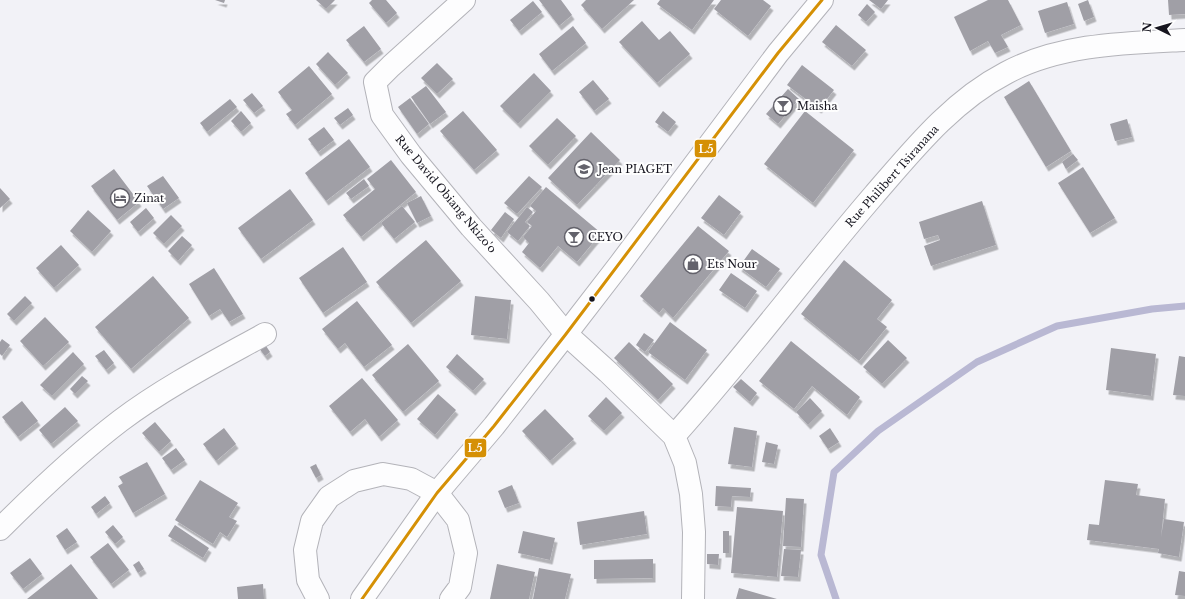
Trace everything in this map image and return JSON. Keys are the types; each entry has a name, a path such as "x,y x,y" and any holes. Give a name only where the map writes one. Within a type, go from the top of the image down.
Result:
{"street":[{"name":"Rue David Obiang Nkizo'o","path":"464,0 375,82 382,115 410,155 466,221 539,301 566,334"},
{"path":"362,599 437,493 494,426 566,334 778,53 822,0"},
{"name":"Rue Philibert Tsiranana","path":"674,436 733,369 841,233 888,178 927,135 969,97 1006,73 1046,56 1102,46 1185,40"},
{"path":"0,529 32,497 77,456 120,421 172,386 266,334"},
{"path":"566,334 603,367 674,436 685,464 691,494 694,532 693,599"},
{"path":"318,599 308,580 305,550 312,521 329,497 354,481 383,474 412,479 437,493 458,520 466,553 460,587 451,599"}],"building":[{"path":"215,0 225,0 224,3"},
{"path":"316,0 335,0 326,9"},
{"path":"372,0 386,0 397,13 386,23 369,3"},
{"path":"539,0 561,0 572,15 559,26"},
{"path":"586,0 634,0 602,29 581,5"},
{"path":"660,0 714,0 692,30 657,4"},
{"path":"721,0 763,0 771,6 748,36 714,9"},
{"path":"869,0 888,0 881,9"},
{"path":"988,0 1008,0 1021,25 1001,35 1008,47 995,53 988,41 970,51 954,17"},
{"path":"1088,0 1094,17 1084,21 1078,4"},
{"path":"1168,0 1185,0 1185,14 1169,15"},
{"path":"533,1 542,12 519,31 510,20"},
{"path":"1067,2 1074,24 1045,33 1038,11"},
{"path":"867,4 875,12 866,22 858,15"},
{"path":"642,21 659,40 670,31 690,54 657,83 619,42"},
{"path":"836,25 866,50 852,66 822,42"},
{"path":"364,26 381,49 364,62 346,40"},
{"path":"573,26 586,43 552,71 539,54"},
{"path":"328,52 348,73 335,85 316,64"},
{"path":"437,63 453,79 437,94 421,78"},
{"path":"802,65 834,90 819,109 787,85"},
{"path":"309,66 332,94 295,125 286,114 292,110 278,92"},
{"path":"534,73 551,91 518,124 500,106"},
{"path":"593,80 609,99 594,111 579,92"},
{"path":"1029,81 1071,151 1046,167 1004,97"},
{"path":"426,86 446,112 430,124 411,97"},
{"name":"Maisha","path":"788,89 799,99 778,124 766,114"},
{"path":"252,93 263,106 254,113 243,100"},
{"path":"410,98 429,124 417,134 398,107"},
{"path":"230,99 237,107 207,132 200,123"},
{"path":"348,108 353,115 340,125 334,118"},
{"path":"241,111 251,123 241,132 231,121"},
{"path":"463,111 497,150 474,170 440,131"},
{"path":"663,111 676,122 668,132 655,122"},
{"path":"805,111 854,150 813,203 764,164"},
{"path":"557,118 576,136 548,165 529,146"},
{"path":"1127,119 1132,137 1115,141 1110,124"},
{"path":"324,127 334,140 318,152 308,139"},
{"name":"Jean PIAGET","path":"591,132 620,160 577,205 548,178"},
{"path":"349,139 370,167 326,201 305,173"},
{"path":"1073,154 1078,160 1066,169 1062,162"},
{"path":"391,160 416,192 361,237 343,215 375,189 367,179"},
{"path":"1083,167 1115,218 1090,233 1058,183"},
{"path":"114,169 139,202 117,220 91,186"},
{"path":"163,176 179,198 163,209 147,186"},
{"path":"529,176 542,187 517,214 504,203"},
{"path":"364,179 369,186 351,199 346,193"},
{"path":"546,187 601,233 577,262 558,246 540,268 522,252 529,243 523,237 532,226 527,222 536,211 530,206"},
{"path":"0,188 10,199 0,208"},
{"path":"290,189 313,220 261,259 238,228"},
{"path":"719,195 741,212 724,235 701,218"},
{"path":"421,196 431,216 417,223 407,203"},
{"path":"982,201 996,245 931,266 924,246 940,240 938,235 924,239 919,222"},
{"path":"402,206 415,222 394,239 381,223"},
{"path":"527,207 533,212 525,222 530,226 518,241 507,232"},
{"path":"146,208 154,218 138,232 130,222"},
{"path":"88,210 111,231 92,252 70,231"},
{"path":"505,212 514,219 501,238 491,230"},
{"path":"171,215 182,226 164,244 153,233"},
{"name":"Ets Nour","path":"698,226 729,251 673,318 663,308 659,313 640,296"},
{"path":"182,236 192,245 178,261 168,251"},
{"path":"426,240 461,281 411,323 376,282"},
{"path":"61,245 79,265 54,288 36,268"},
{"path":"343,247 367,282 323,313 299,278"},
{"path":"752,249 780,269 766,287 739,267"},
{"path":"844,260 892,300 877,319 887,327 859,361 801,314"},
{"path":"214,268 243,314 229,322 220,309 209,316 189,284"},
{"path":"731,273 757,291 745,308 719,290"},
{"path":"153,276 189,318 131,369 95,327"},
{"path":"25,296 32,303 14,321 7,314"},
{"path":"475,296 511,300 507,339 471,335"},
{"path":"357,301 392,345 364,367 345,343 338,349 322,329"},
{"path":"45,317 69,342 43,366 20,341"},
{"path":"670,322 707,350 685,380 648,352"},
{"path":"644,333 654,340 645,352 636,345"},
{"path":"2,339 10,345 2,356 0,354 0,342"},
{"path":"888,340 907,358 882,384 863,367"},
{"path":"791,341 860,397 847,415 812,386 794,409 759,381"},
{"path":"629,342 673,384 658,400 614,358"},
{"path":"264,343 270,352 265,356 258,347"},
{"path":"408,344 439,381 403,412 372,375"},
{"path":"1111,348 1156,354 1151,396 1106,390"},
{"path":"104,350 114,363 106,370 95,356"},
{"path":"73,352 84,364 52,396 40,385"},
{"path":"457,354 484,379 473,391 446,367"},
{"path":"1179,356 1185,357 1185,396 1173,395"},
{"path":"82,376 88,381 75,394 70,389"},
{"path":"362,378 398,420 379,437 365,419 350,432 329,406"},
{"path":"741,379 757,393 750,402 733,387"},
{"path":"438,394 456,410 435,435 417,419"},
{"path":"606,397 622,413 604,431 588,416"},
{"path":"810,398 822,411 808,425 796,412"},
{"path":"22,401 38,421 18,437 2,417"},
{"path":"65,407 78,421 51,444 39,430"},
{"path":"545,409 574,439 550,461 522,431"},
{"path":"155,422 171,441 159,452 142,433"},
{"path":"734,427 757,431 752,467 728,464"},
{"path":"224,428 236,444 216,461 203,444"},
{"path":"830,428 839,442 828,449 819,436"},
{"path":"766,442 778,445 774,464 762,462"},
{"path":"176,448 185,460 171,470 162,458"},
{"path":"147,462 165,494 133,513 118,486 123,483 119,477"},
{"path":"316,464 321,475 316,478 310,467"},
{"path":"200,480 238,503 229,517 237,521 227,537 220,532 213,544 175,520"},
{"path":"1105,480 1138,484 1136,495 1165,499 1161,537 1164,519 1184,522 1179,557 1158,553 1159,549 1087,540 1089,524 1099,525"},
{"path":"512,485 519,503 505,508 498,491"},
{"path":"716,486 751,488 750,497 732,496 731,507 715,506"},
{"path":"105,496 110,503 96,514 91,507"},
{"path":"786,498 804,499 801,547 783,546"},
{"path":"737,507 783,511 777,577 731,573"},
{"path":"644,511 647,534 580,545 577,522"},
{"path":"113,525 123,537 115,544 105,532"},
{"path":"175,525 209,548 203,558 168,536"},
{"path":"67,528 77,542 65,550 56,536"},
{"path":"523,531 555,538 550,560 518,553"},
{"path":"723,531 729,531 729,553 723,553"},
{"path":"108,543 129,570 111,584 90,557"},
{"path":"784,549 801,550 798,577 781,576"},
{"path":"707,554 719,554 718,565 707,564"},
{"path":"30,558 42,574 23,589 10,573"},
{"path":"653,559 653,578 594,579 594,560"},
{"path":"139,561 144,569 138,573 133,565"},
{"path":"71,564 98,599 27,599"},
{"path":"497,564 535,572 529,599 490,599"},
{"path":"539,568 571,574 565,599 533,599"},
{"path":"1179,571 1185,572 1185,596 1175,595"},
{"path":"263,584 264,599 238,599 237,587"},
{"path":"739,588 777,599 736,599"}],"waterway":[{"path":"836,599 821,555 834,472 878,431 977,362 1057,326 1152,309 1185,306"}],"transit line":[{"name":"L5","path":"362,599 437,493 494,426 566,334 778,53 822,0"}],"place":[{"name":"Maisha","path":"783,106"},
{"name":"Jean PIAGET","path":"584,169"},
{"name":"Zinat","path":"120,198"},
{"name":"CEYO","path":"574,237"},
{"name":"Ets Nour","path":"693,264"}]}
